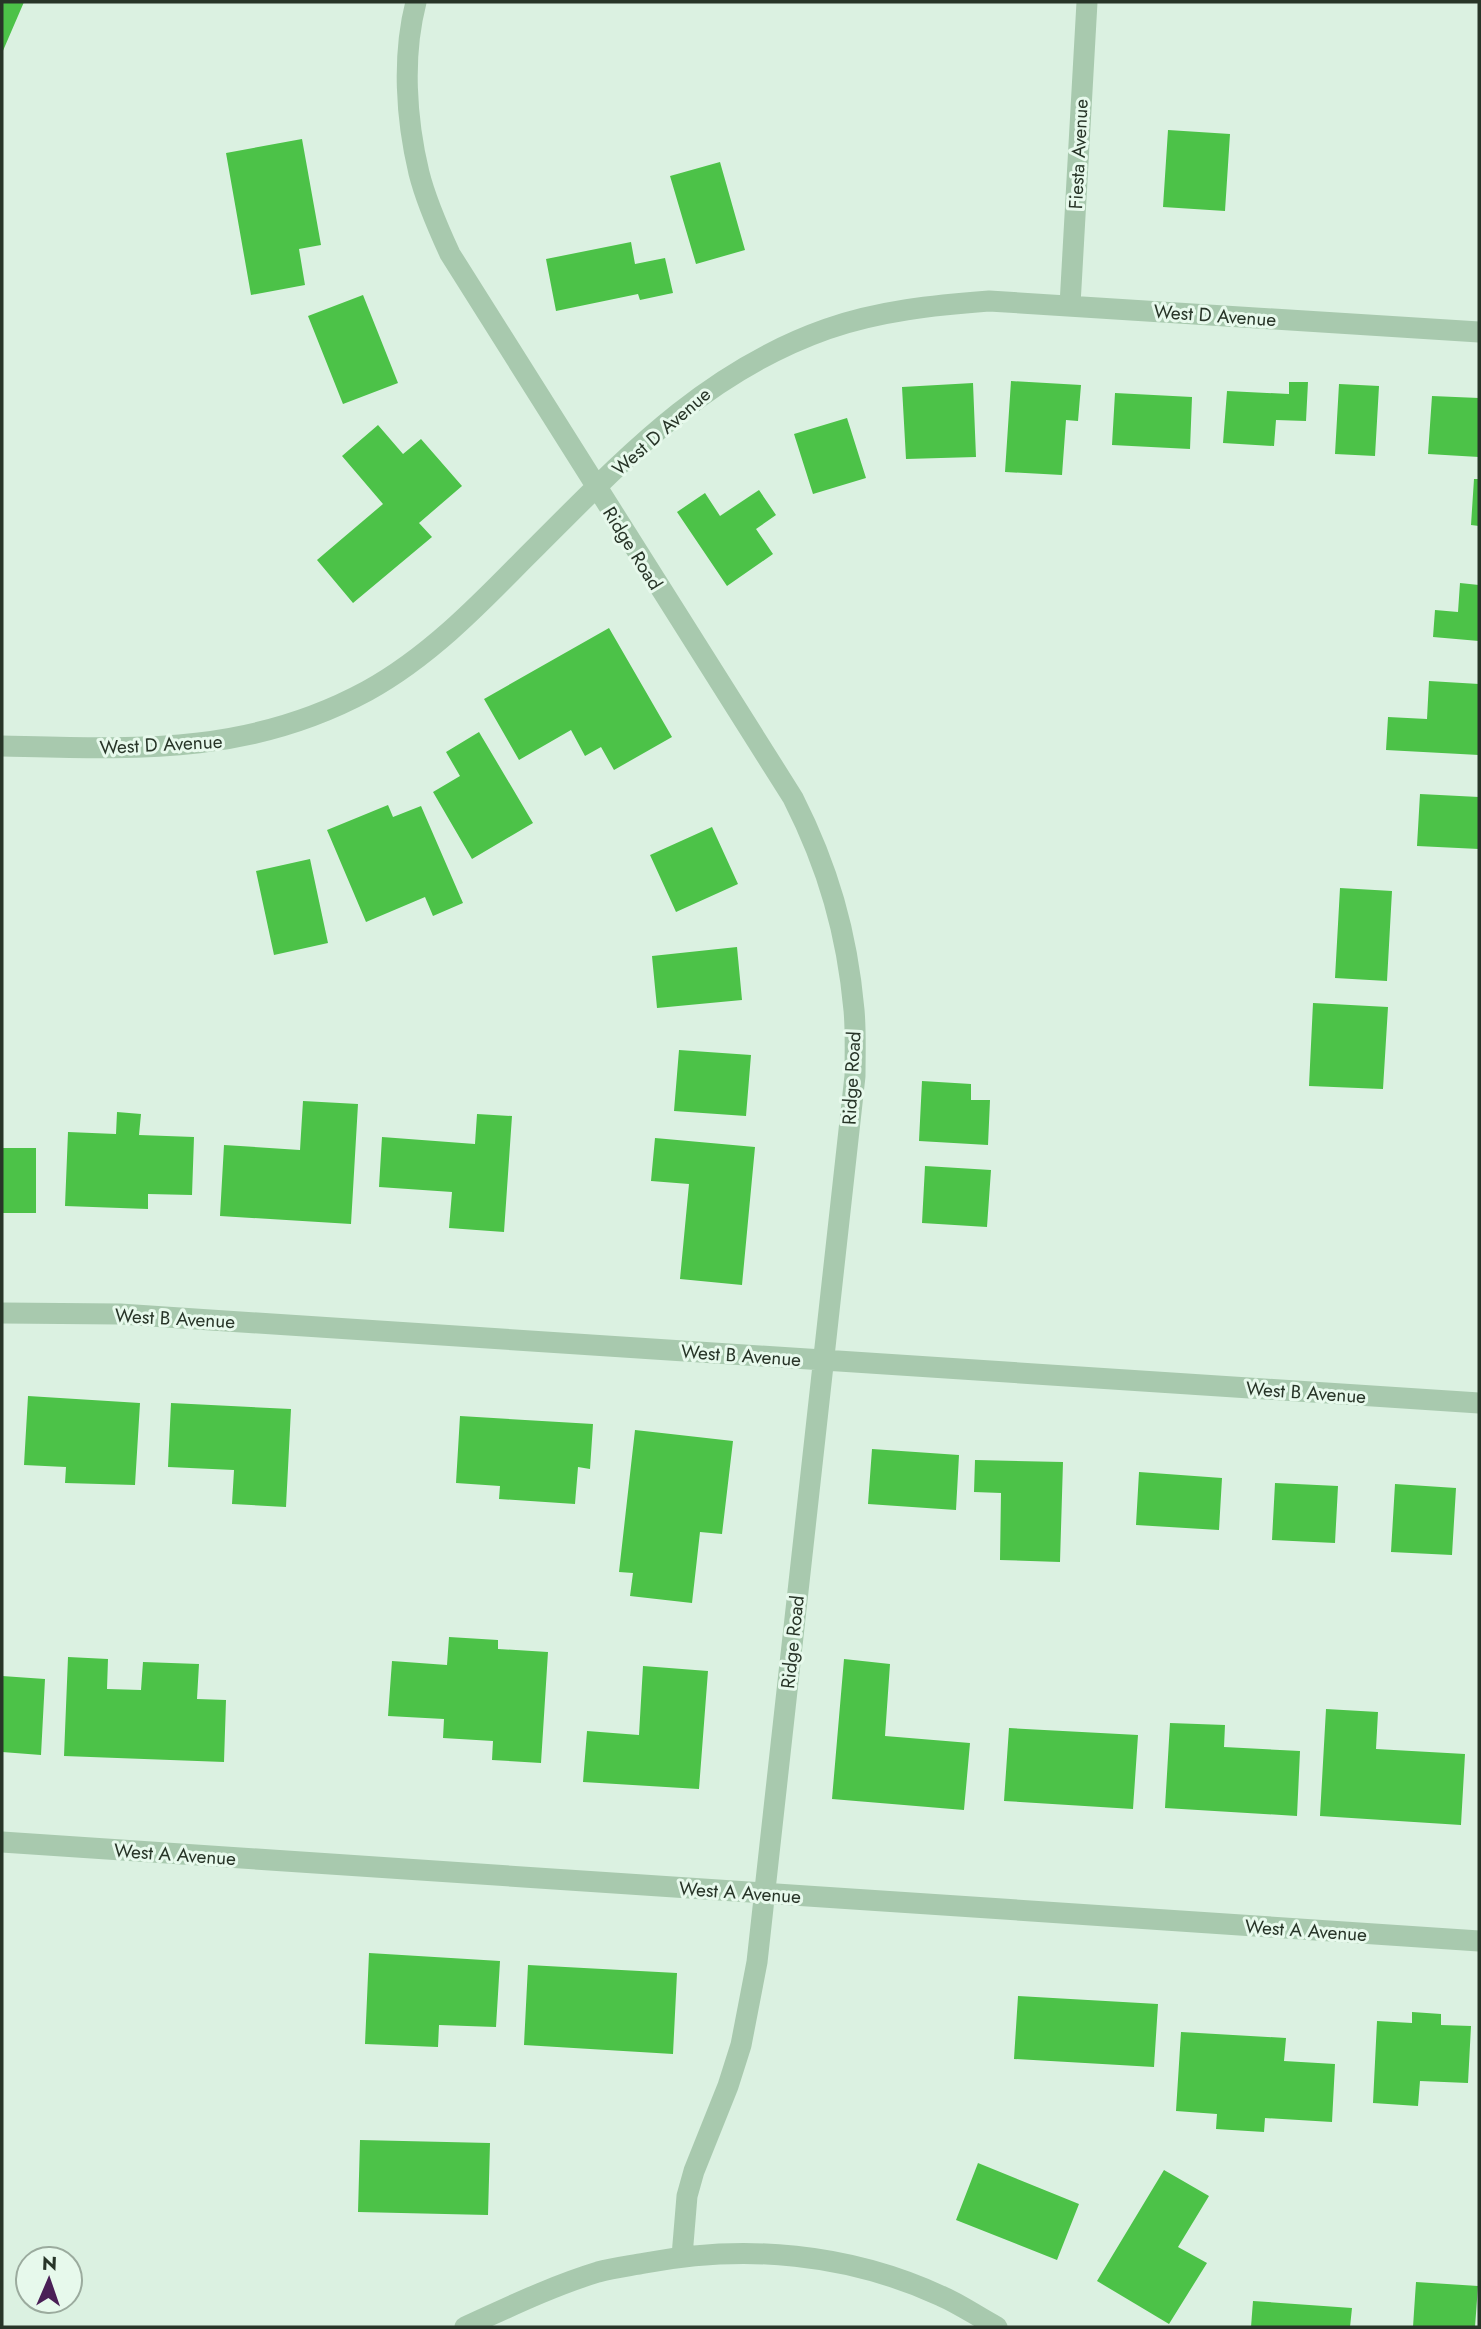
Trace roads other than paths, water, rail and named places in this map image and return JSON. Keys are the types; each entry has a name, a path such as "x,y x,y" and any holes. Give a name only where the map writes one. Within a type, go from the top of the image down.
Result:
{"street":[{"name":"Ridge Road","path":"416,2 407,75 411,135 428,202 450,254 793,798 831,884 845,941 853,1001 855,1076 757,1962 741,2045 687,2196 682,2256"},
{"name":"Fiesta Avenue","path":"1070,305 1087,2"},
{"name":"West D Avenue","path":"2,746 178,747 231,740 303,719 366,691 406,667 470,613 660,427 711,387 743,367 830,327 924,305 989,301 1479,332"},
{"name":"West B Avenue","path":"2,1313 120,1314 1479,1403"},
{"name":"West A Avenue","path":"2,1842 1479,1941"},
{"path":"465,2327 553,2287 589,2275 682,2256 758,2252 813,2257 878,2272 942,2296 997,2327"}]}
